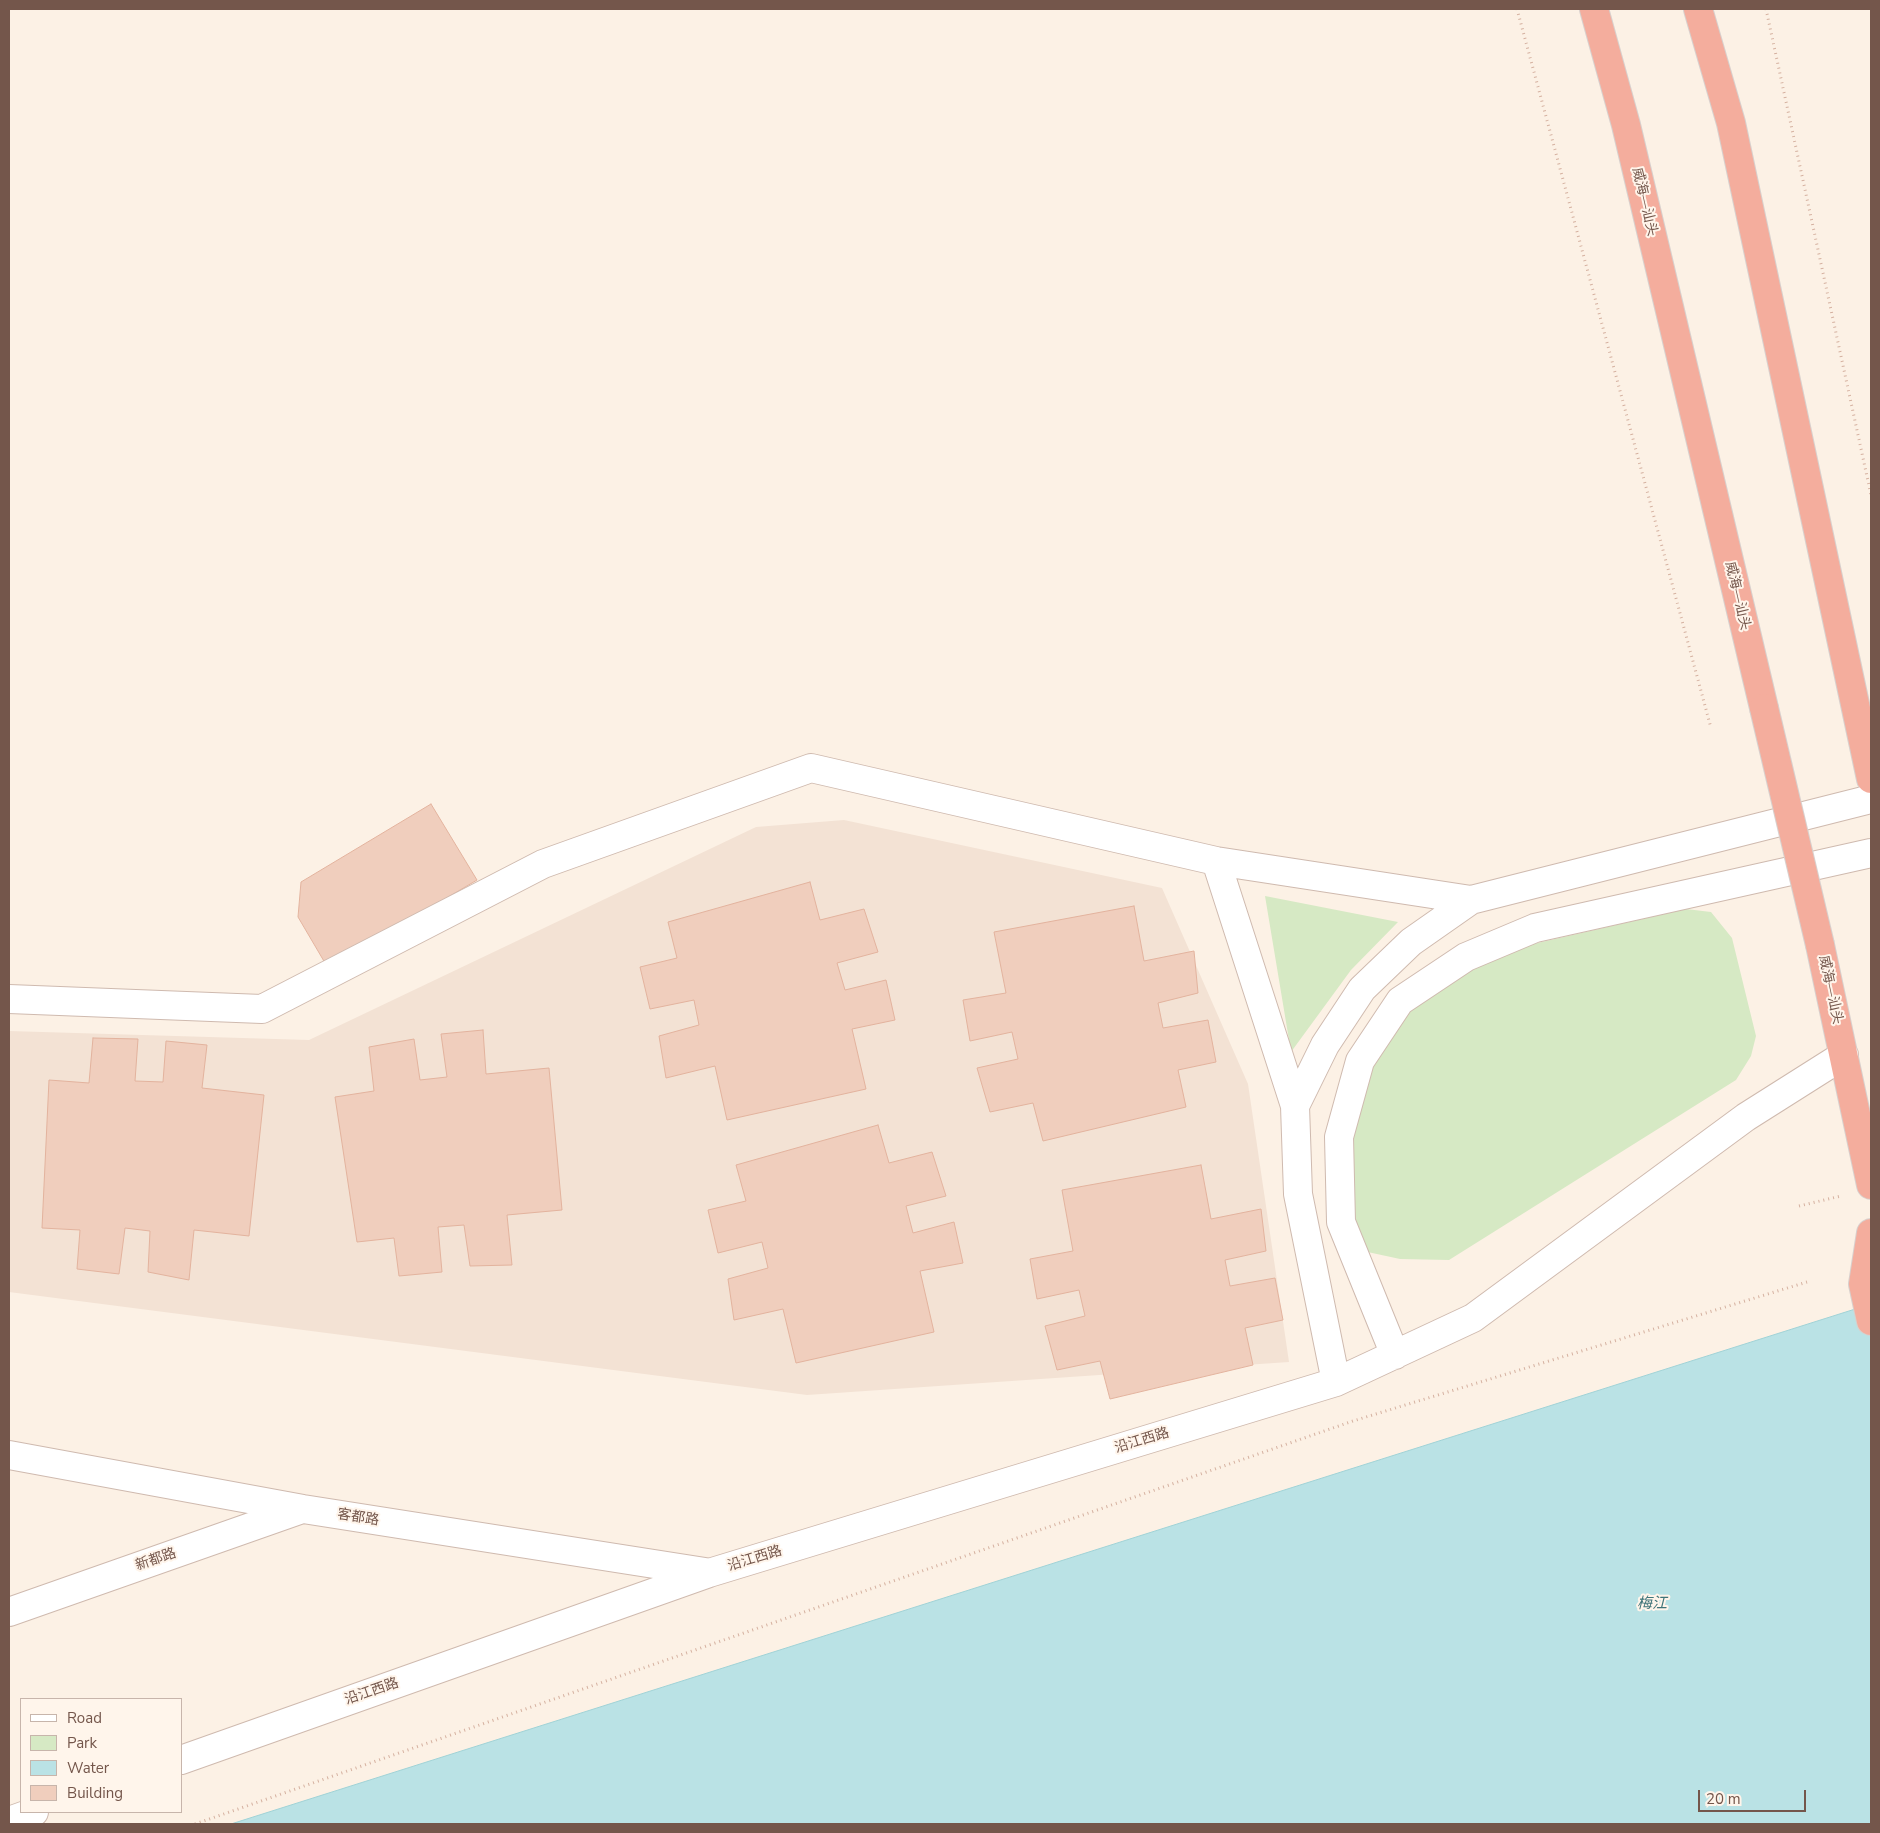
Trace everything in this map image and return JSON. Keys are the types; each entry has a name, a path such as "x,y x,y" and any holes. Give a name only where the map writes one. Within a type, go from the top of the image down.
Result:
{"highway":[{"name":"威海—汕头","path":"1594,9 1626,125 1820,945 1871,1185"},
{"path":"1698,9 1731,123 1858,710 1871,779"},
{"path":"1871,1233 1863,1284 1871,1321"}],"street":[{"path":"9,999 262,1009 543,864 810,768 1216,861 1471,900"},
{"path":"1295,1106 1325,1045 1362,989 1411,942 1471,900 1871,799"},
{"path":"1395,1355 1341,1222 1339,1137 1360,1061 1400,1002 1466,957 1535,928 1871,853"},
{"path":"1216,861 1295,1106 1298,1194 1336,1382"},
{"name":"沿江西路","path":"182,1760 709,1573 1336,1382 1474,1318 1746,1117 1844,1055"},
{"name":"客都路","path":"9,1455 303,1509 709,1573"},
{"name":"新都路","path":"9,1612 303,1509"},
{"path":"9,1820 31,1813"}],"path":[{"path":"1517,9 1712,728"},
{"path":"1766,9 1871,495"},
{"path":"1799,1206 1844,1196"},
{"path":"195,1824 1353,1421 1807,1282"}],"shaded area":[{"path":"844,820 1162,888 1248,1084 1289,1362 807,1395 9,1292 9,1031 309,1040 756,827"}],"green space":[{"path":"1265,896 1398,922 1351,970 1291,1052"},
{"path":"1686,909 1711,912 1732,938 1756,1036 1751,1056 1736,1080 1449,1260 1400,1259 1363,1251 1339,1166 1383,1031 1485,955"}],"water":[{"name":"梅江","path":"1871,1304 1871,1824 231,1824"}],"building":[{"path":"431,804 477,880 328,968 298,917 301,882"},
{"path":"810,882 820,920 864,909 878,952 837,963 845,990 886,980 895,1020 852,1029 866,1089 727,1120 715,1066 666,1078 659,1036 699,1025 694,1000 650,1009 640,967 677,958 668,922"},
{"path":"1134,906 1144,961 1194,951 1198,993 1158,1003 1163,1028 1208,1020 1216,1062 1178,1070 1186,1107 1043,1141 1033,1103 990,1112 977,1068 1018,1059 1012,1032 970,1041 963,1000 1006,993 994,932"},
{"path":"483,1030 486,1074 549,1068 562,1210 507,1215 512,1265 470,1266 464,1225 438,1227 442,1272 399,1276 394,1238 357,1242 335,1097 374,1091 369,1047 414,1039 420,1080 447,1077 441,1034"},
{"path":"93,1038 138,1039 135,1081 163,1082 166,1041 207,1045 202,1088 264,1095 249,1236 194,1230 189,1280 148,1272 150,1231 125,1228 119,1274 77,1269 80,1230 42,1228 49,1080 89,1083"},
{"path":"878,1125 889,1163 932,1152 946,1196 906,1206 913,1233 954,1222 963,1263 920,1271 934,1332 796,1363 783,1309 734,1320 728,1279 768,1268 762,1242 718,1253 708,1210 746,1201 736,1165"},
{"path":"1201,1165 1211,1219 1261,1209 1266,1251 1225,1260 1230,1286 1275,1278 1283,1320 1245,1328 1253,1365 1110,1399 1100,1361 1057,1370 1045,1326 1085,1316 1079,1290 1037,1299 1030,1259 1073,1251 1062,1190"}]}
